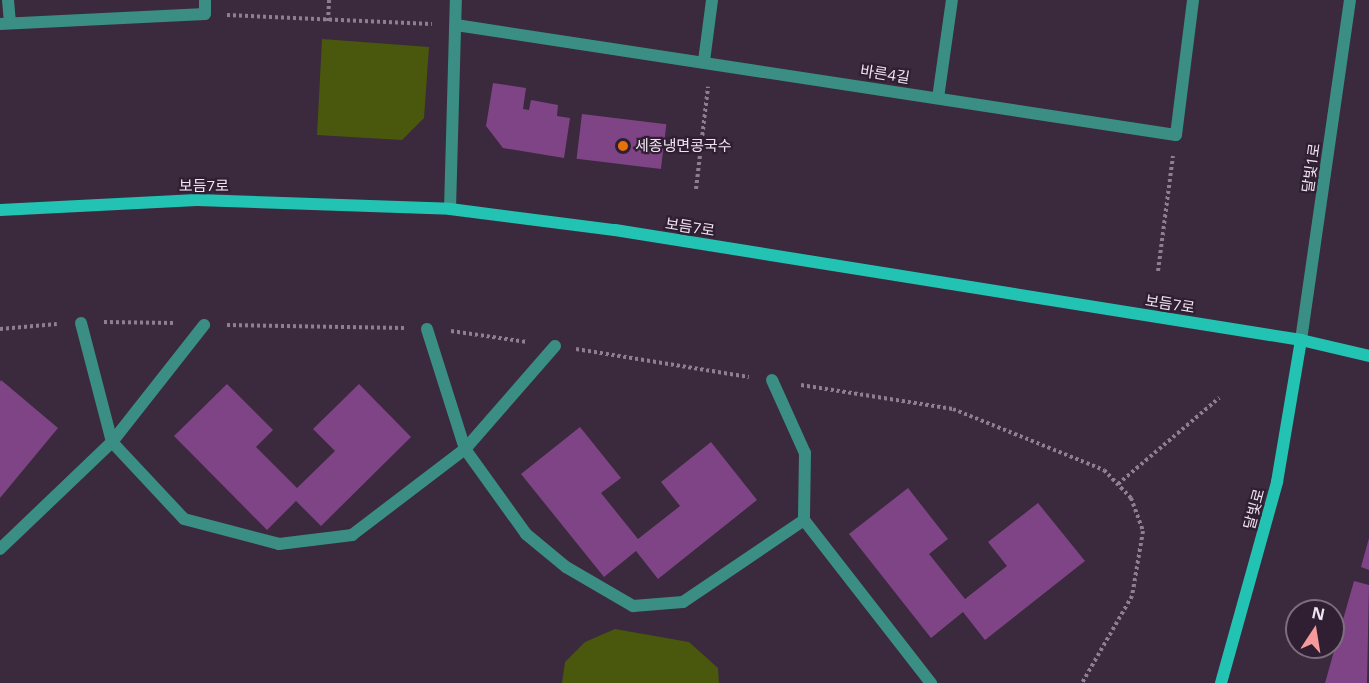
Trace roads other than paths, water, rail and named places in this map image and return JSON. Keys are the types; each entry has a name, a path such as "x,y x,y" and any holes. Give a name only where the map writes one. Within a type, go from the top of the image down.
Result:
{"street":[{"path":"8,0 5,23 205,14 205,0"},
{"path":"450,209 456,0"},
{"path":"704,61 712,0"},
{"path":"938,98 952,0"},
{"name":"바른4길","path":"456,25 704,61 1176,135 1193,0"},
{"name":"달빛1로","path":"1301,340 1350,0"},
{"name":"보듬7로","path":"0,210 197,200 450,209 627,232 1301,340 1369,356"},
{"path":"81,323 112,442 184,519 279,544 352,535 465,449 555,346"},
{"path":"0,549 112,442 204,325"},
{"path":"427,329 465,449 526,534 566,567 633,606 683,602 804,520"},
{"name":"달빛로","path":"1221,683 1278,482 1301,340"},
{"path":"772,380 805,453 804,520 931,683"}],"place":[{"name":"세종냉면콩국수","path":"623,146"}]}
